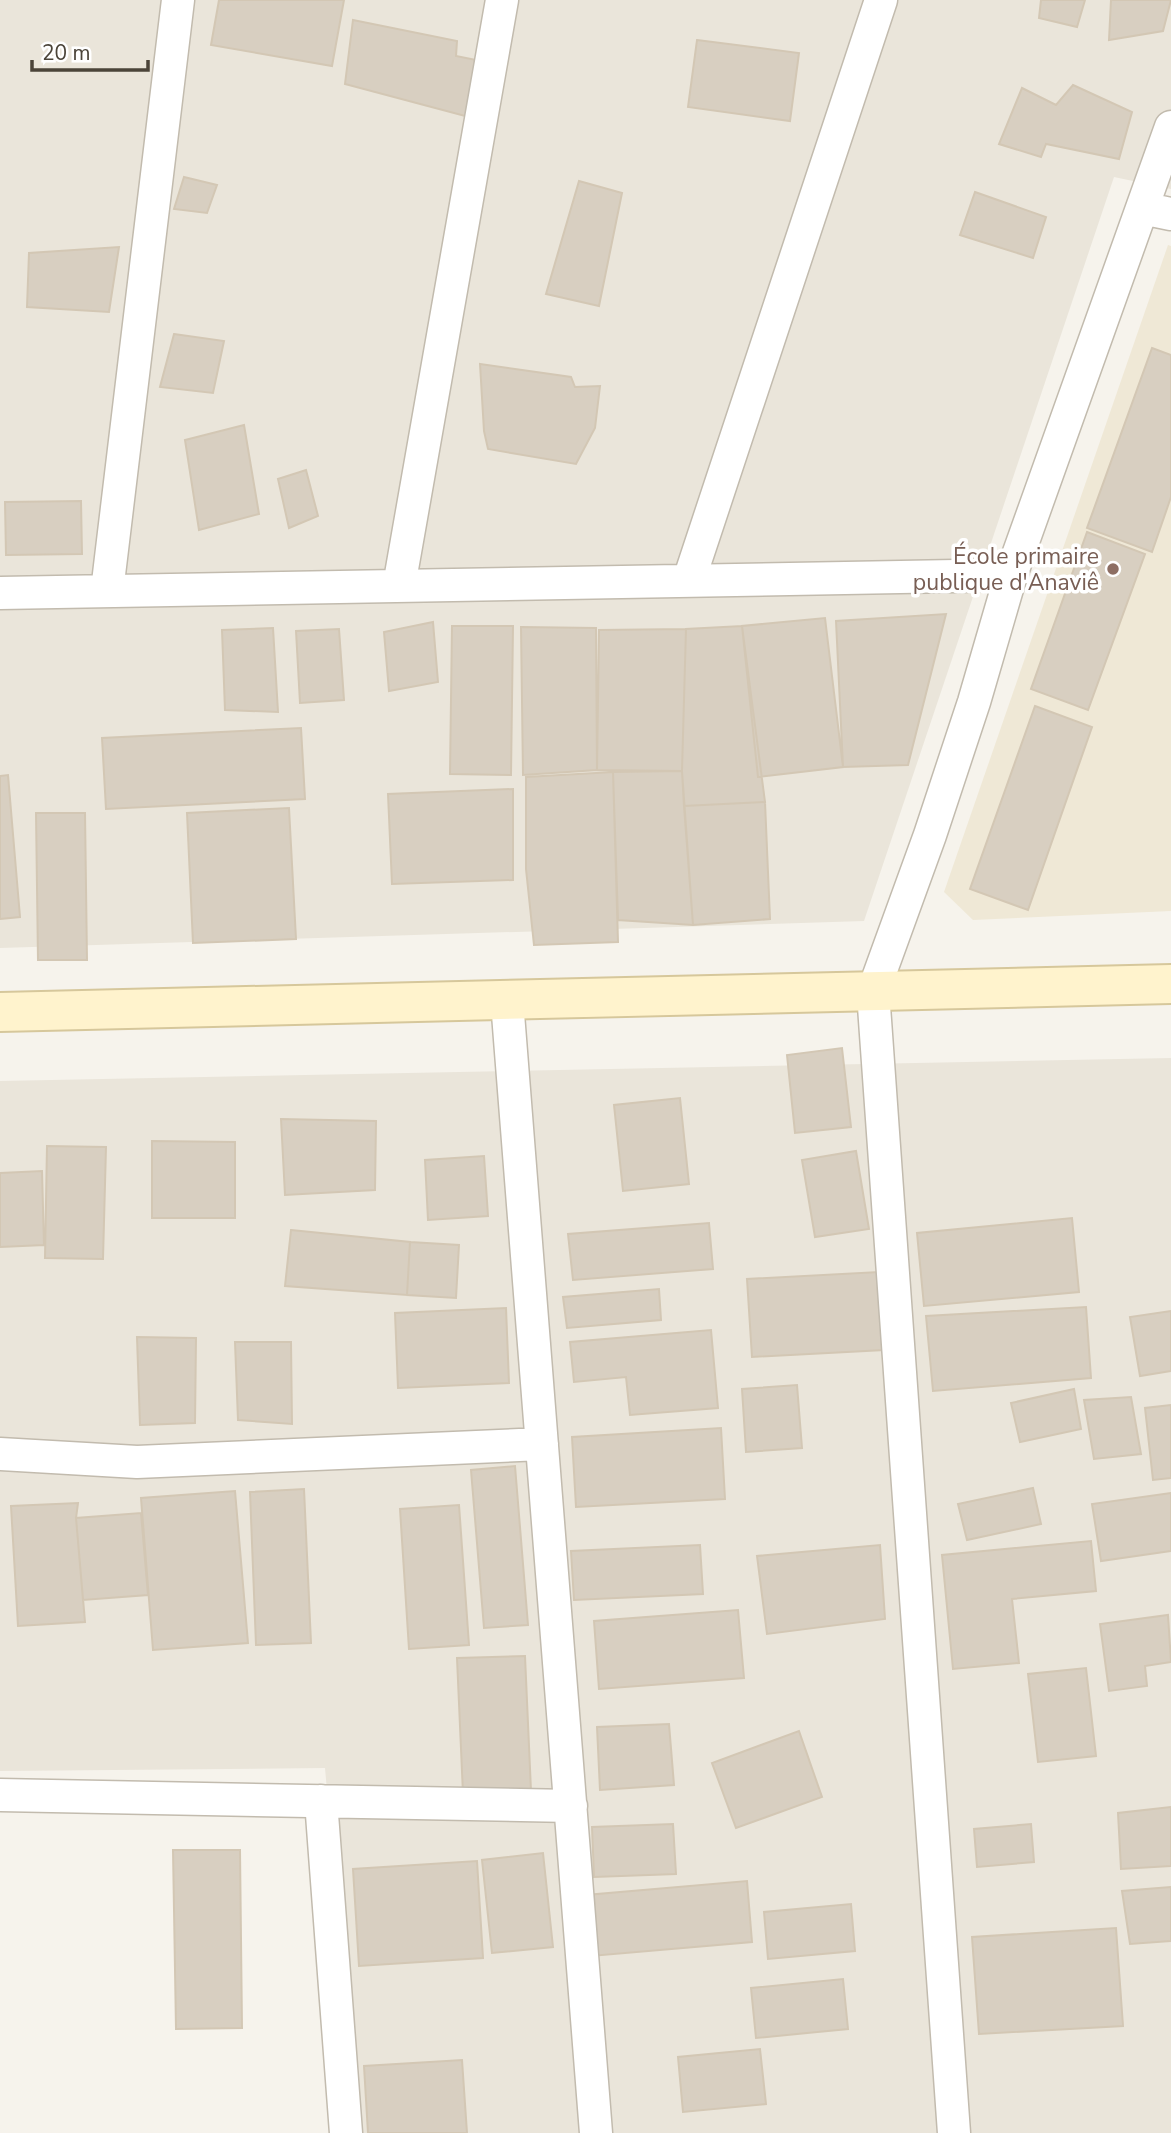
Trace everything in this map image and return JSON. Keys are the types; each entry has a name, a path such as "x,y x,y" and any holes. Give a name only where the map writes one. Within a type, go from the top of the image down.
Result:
{"street":[{"path":"107,591 178,0"},
{"path":"399,586 502,0"},
{"path":"688,580 881,0"},
{"path":"954,2133 873,992 930,835 974,702 1011,575 1156,211 1171,127"},
{"path":"0,593 1011,575"},
{"path":"0,1012 1171,984"},
{"path":"508,1001 596,2133"},
{"path":"0,1454 137,1462 542,1444"},
{"path":"0,1795 570,1806"},
{"path":"321,1801 346,2133"}],"shaded area":[{"path":"0,0 1171,0 1171,189 1114,177 864,921 0,948"},
{"name":"École primaire publique d'Anaviê","path":"1168,245 1171,246 1171,911 973,920 944,892"},
{"path":"1171,1058 1171,2133 357,2133 325,1768 0,1771 0,1081"}],"building":[{"path":"219,0 344,0 332,66 211,45"},
{"path":"1041,0 1085,0 1077,27 1039,18"},
{"path":"1111,0 1171,0 1163,31 1109,40"},
{"path":"353,20 457,41 456,56 481,61 469,117 345,84"},
{"path":"697,40 799,53 790,121 688,107"},
{"path":"1073,85 1132,112 1119,159 1046,144 1041,157 999,144 1022,88 1056,105"},
{"path":"184,177 217,185 207,213 174,209"},
{"path":"579,181 622,193 599,306 546,294"},
{"path":"975,192 1046,217 1033,258 960,235"},
{"path":"119,247 109,312 27,307 29,253"},
{"path":"174,334 224,341 213,393 160,387"},
{"path":"1152,348 1171,355 1171,497 1152,552 1087,528"},
{"path":"480,364 571,377 575,387 600,386 595,428 576,464 488,449 484,431"},
{"path":"244,425 259,514 199,530 185,440"},
{"path":"306,470 318,516 289,528 278,479"},
{"path":"81,501 82,554 6,555 5,502"},
{"path":"1087,532 1145,554 1088,710 1031,689"},
{"path":"946,614 908,765 843,767 836,621"},
{"path":"825,618 843,767 758,777 742,626"},
{"path":"433,622 438,682 389,691 384,632"},
{"path":"452,626 513,626 511,775 450,774"},
{"path":"742,626 765,802 684,806 682,771 686,629"},
{"path":"521,627 596,628 597,770 523,775"},
{"path":"273,628 278,712 225,710 222,630"},
{"path":"339,629 344,700 300,703 296,631"},
{"path":"686,629 682,771 597,770 599,630"},
{"path":"1035,706 1092,727 1028,910 970,889"},
{"path":"301,728 305,799 106,809 102,738"},
{"path":"682,771 693,925 618,920 613,772"},
{"path":"613,772 618,942 534,945 526,869 526,777"},
{"path":"8,775 20,917 0,919 0,776"},
{"path":"513,789 513,880 392,884 388,794"},
{"path":"765,802 770,919 693,925 684,806"},
{"path":"289,808 296,939 193,943 187,813"},
{"path":"36,813 85,813 87,960 38,960"},
{"path":"842,1048 851,1127 795,1133 787,1055"},
{"path":"680,1098 689,1184 623,1191 614,1105"},
{"path":"281,1119 376,1121 375,1190 285,1195"},
{"path":"152,1141 235,1142 235,1218 152,1218"},
{"path":"47,1146 106,1147 103,1259 45,1258"},
{"path":"856,1151 869,1229 815,1237 802,1160"},
{"path":"484,1156 488,1216 428,1220 425,1160"},
{"path":"42,1171 44,1245 0,1247 0,1173"},
{"path":"1072,1218 1079,1292 924,1306 917,1233"},
{"path":"709,1223 713,1269 573,1280 568,1234"},
{"path":"291,1230 410,1242 407,1295 285,1286"},
{"path":"410,1242 459,1245 456,1298 407,1295"},
{"path":"879,1272 884,1350 752,1357 747,1279"},
{"path":"659,1289 661,1320 567,1328 563,1297"},
{"path":"1086,1307 1091,1378 933,1391 926,1316"},
{"path":"506,1308 509,1383 398,1388 395,1313"},
{"path":"1171,1311 1171,1371 1140,1376 1130,1317"},
{"path":"711,1330 718,1408 630,1415 626,1377 574,1382 570,1342"},
{"path":"137,1337 196,1338 195,1423 140,1425"},
{"path":"235,1342 291,1342 292,1424 238,1420"},
{"path":"797,1385 802,1448 746,1452 742,1389"},
{"path":"1074,1389 1081,1429 1020,1442 1011,1403"},
{"path":"1131,1397 1141,1454 1094,1459 1084,1400"},
{"path":"1171,1405 1171,1478 1153,1480 1145,1408"},
{"path":"721,1428 725,1499 576,1507 572,1437"},
{"path":"515,1466 528,1625 484,1628 471,1470"},
{"path":"1033,1488 1041,1524 967,1540 958,1504"},
{"path":"304,1489 311,1643 256,1645 250,1492"},
{"path":"235,1491 248,1643 153,1650 141,1498"},
{"path":"1171,1493 1171,1551 1101,1561 1092,1504"},
{"path":"78,1503 76,1518 85,1622 18,1626 11,1506"},
{"path":"459,1505 469,1645 409,1649 400,1509"},
{"path":"141,1513 148,1595 83,1600 76,1518"},
{"path":"1091,1541 1096,1591 1012,1599 1019,1663 953,1669 942,1555"},
{"path":"700,1545 703,1594 574,1600 571,1551"},
{"path":"880,1545 885,1619 767,1634 757,1556"},
{"path":"738,1610 744,1678 599,1689 594,1621"},
{"path":"1168,1615 1171,1662 1145,1666 1147,1686 1109,1691 1100,1624"},
{"path":"525,1656 531,1791 463,1794 457,1658"},
{"path":"1086,1668 1096,1756 1038,1762 1028,1674"},
{"path":"669,1724 674,1785 600,1790 597,1727"},
{"path":"799,1731 822,1797 736,1828 712,1763"},
{"path":"1171,1807 1171,1866 1121,1869 1118,1813"},
{"path":"673,1824 676,1874 594,1877 592,1827"},
{"path":"1031,1824 1034,1862 977,1867 974,1829"},
{"path":"173,1850 240,1850 242,2028 176,2029"},
{"path":"543,1853 553,1947 492,1953 482,1860"},
{"path":"477,1861 483,1958 359,1966 353,1869"},
{"path":"747,1881 752,1942 591,1956 586,1895"},
{"path":"1171,1887 1171,1941 1130,1944 1122,1891"},
{"path":"851,1904 855,1951 768,1959 764,1912"},
{"path":"1116,1928 1123,2026 979,2034 972,1937"},
{"path":"843,1979 848,2029 756,2038 751,1988"},
{"path":"760,2049 766,2104 683,2112 678,2057"},
{"path":"462,2060 467,2133 368,2133 364,2066"}],"place":[{"name":"École primaire publique d'Anaviê","path":"1113,569"}]}
